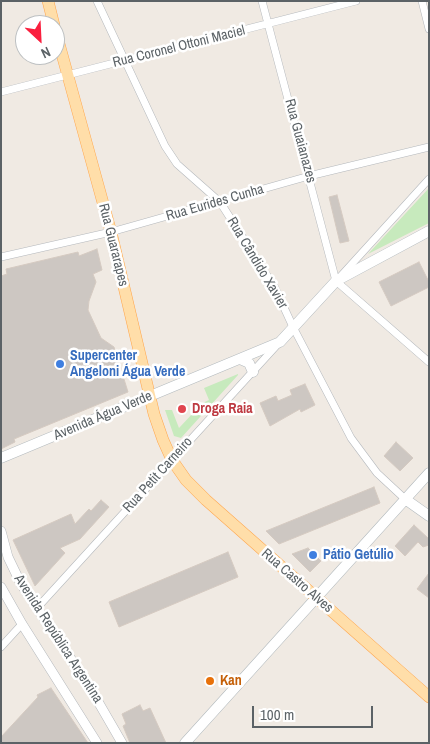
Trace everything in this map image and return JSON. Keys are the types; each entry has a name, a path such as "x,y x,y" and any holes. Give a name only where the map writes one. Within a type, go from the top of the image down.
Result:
{"main road":[{"path":"48,1 52,15"},
{"name":"Rua Guararapes","path":"64,65 111,232 158,426 172,460"},
{"name":"Avenida Água Verde","path":"1,458 280,342 336,281 429,231"},
{"path":"240,358 249,363 253,372"},
{"name":"Rua Castro Alves","path":"172,460 195,491 429,697"},
{"path":"185,743 429,473"},
{"name":"Rua Cândido Xavier","path":"405,500 429,516"}],"street":[{"name":"Rua Cândido Xavier","path":"96,1 171,156 220,202 275,288 344,426 359,450 377,473 405,500"},
{"name":"Rua Guaianazes","path":"262,1 336,281"},
{"name":"Rua Coronel Ottoni Maciel","path":"1,92 356,1"},
{"path":"422,1 429,29"},
{"name":"Rua Eurides Cunha","path":"1,257 111,232 309,176 429,147"},
{"path":"429,179 336,281 429,362"},
{"name":"Rua Petit Carneiro","path":"37,608 280,342"},
{"name":"Avenida República Argentina","path":"1,532 14,571 89,686 122,743"},
{"name":"Avenida República Argentina","path":"1,587 22,624 97,743"},
{"path":"1,647 22,624"}],"green space":[{"path":"429,188 429,223 368,254"},
{"path":"238,374 181,438 174,436 165,410 172,410 179,428 194,412 192,408 209,400 204,388"}],"building":[{"path":"337,195 349,241 340,243 329,197"},
{"name":"Supercenter Angeloni Água Verde","path":"97,249 102,270 93,274 96,282 89,301 88,310 101,338 114,347 128,392 14,439 15,442 1,449 1,276 7,274 6,269 78,252 79,256"},
{"path":"419,262 429,282 429,287 391,306 379,282"},
{"path":"305,384 315,405 301,412 300,409 270,426 260,403 276,396 278,401 292,395 290,390"},
{"path":"396,442 413,458 400,471 384,456"},
{"path":"374,487 380,503 279,544 266,531"},
{"path":"101,500 109,507 80,539 60,548 65,553 35,586 13,540 71,514 75,524 89,509 91,511"},
{"path":"414,525 429,539 429,545 423,547 418,542 405,556 395,546"},
{"path":"308,548 321,561 310,572 292,554"},
{"path":"228,552 238,577 119,627 109,602"},
{"path":"429,573 429,598 417,589"},
{"path":"51,688 88,743 1,743 1,737 38,697 37,695"},
{"path":"140,705 143,711 150,708 166,743 130,743 123,726 126,724 122,714"}],"place":[{"name":"Supercenter Angeloni Água Verde","path":"60,364"},
{"name":"Droga Raia","path":"182,409"},
{"name":"Pátio Getúlio","path":"313,555"},
{"name":"Kan","path":"210,681"}]}
